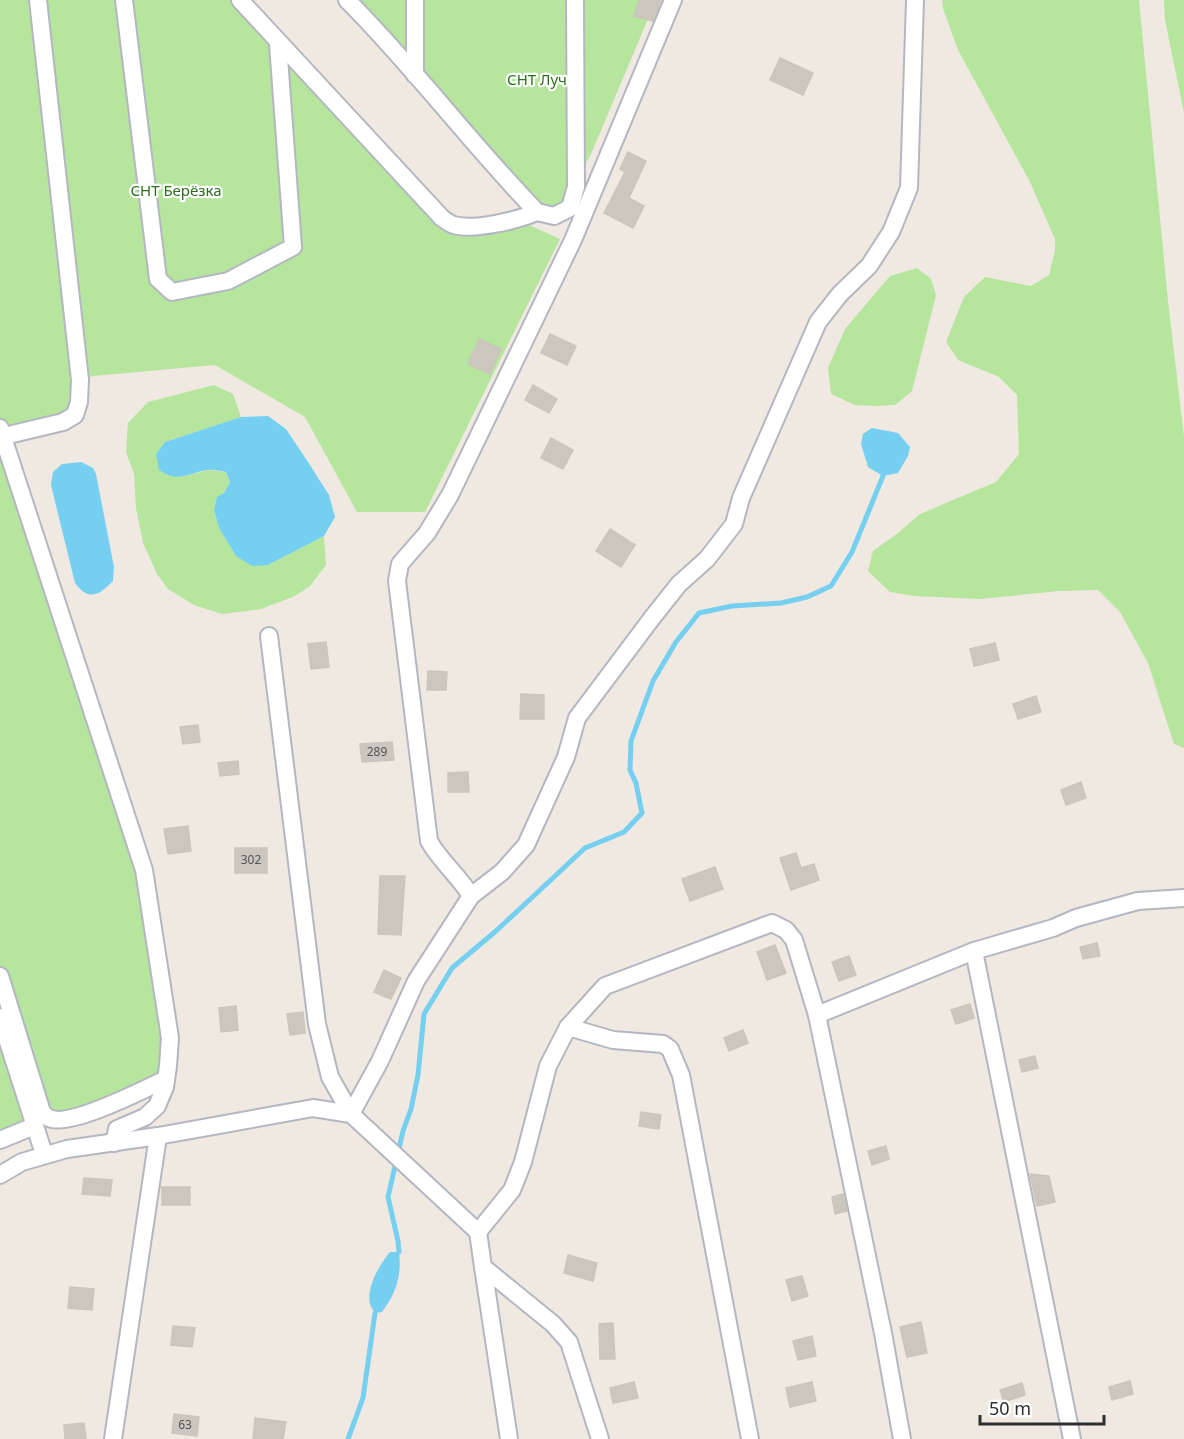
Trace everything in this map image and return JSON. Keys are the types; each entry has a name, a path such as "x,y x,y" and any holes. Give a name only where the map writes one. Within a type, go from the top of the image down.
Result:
{"street":[{"path":"38,0 78,368 79,402 75,415 63,422 1,434 144,870 170,1038 166,1079 158,1106 145,1118 117,1129 114,1143"},
{"path":"124,0 158,279 172,292 228,281 292,247 279,44"},
{"path":"240,0 442,218 454,225 471,226 518,220 537,212"},
{"path":"347,0 380,33 537,212 554,216 570,208 576,187 575,0"},
{"path":"415,0 415,75"},
{"path":"471,896 462,881 437,856 429,841 402,628 398,581 400,564 427,533 450,495 573,240 673,0"},
{"path":"351,1114 380,1060 416,981 471,896 502,872 526,846 566,757 577,718 679,584 707,559 734,524 741,498 818,322 840,294 869,266 891,232 909,188 915,0"},
{"path":"269,636 317,1024 330,1077 351,1114 478,1232 509,1439"},
{"path":"817,1015 974,951 1053,928 1076,918 1138,901 1184,898"},
{"path":"478,1232 512,1190 524,1162 548,1066 568,1027 605,986 772,923 786,930 794,940 817,1015 883,1333 902,1439"},
{"path":"974,951 1072,1439"},
{"path":"0,976 42,1112 49,1119 60,1120 99,1110 166,1079"},
{"path":"0,1017 44,1154"},
{"path":"568,1027 613,1040 663,1044 670,1050 681,1074 750,1439"},
{"path":"0,1175 22,1162 67,1149 158,1136 313,1108 351,1114"},
{"path":"0,1140 34,1126"},
{"path":"113,1439 158,1136"},
{"path":"483,1267 553,1324 569,1342 600,1439"}],"green space":[{"name":"СНТ Берёзка","path":"0,0 240,0 442,218 518,220 560,239 425,512 357,512 305,417 215,365 93,376 80,380 75,415 3,436 144,870 170,1038 166,1079 49,1118 0,976"},
{"name":"СНТ Луч","path":"358,0 656,0 591,154 565,202 554,207 542,205"},
{"path":"942,0 1139,0 1168,301 1184,437 1184,748 1174,744 1148,663 1120,612 1098,590 1059,591 980,599 914,596 890,592 868,571 873,551 920,514 996,482 1019,454 1017,395 999,377 958,360 946,342 964,297 985,277 1031,286 1049,275 1055,250 1055,239 1030,182 958,50"},
{"path":"1164,0 1184,0 1184,113 1165,20"},
{"path":"917,268 931,279 936,295 912,391 895,405 876,406 855,405 831,394 828,368 845,329 890,276"},
{"path":"214,385 233,394 241,417 165,442 185,476 208,470 226,472 230,482 214,510 219,528 236,556 268,565 324,536 326,565 310,586 295,596 261,609 222,614 194,605 168,589 157,574 143,543 136,508 134,474 126,452 128,423 148,402"},
{"path":"0,1017 34,1126 0,1140"}],"water":[{"path":"268,416 286,429 308,462 329,495 335,517 324,536 268,565 252,566 236,556 219,528 214,510 217,497 224,493 230,482 226,472 208,470 177,477 172,476 159,470 156,454 165,442 241,417"},
{"path":"872,428 898,433 910,447 908,456 898,473 883,476 868,467 861,444 863,434"},
{"path":"81,462 93,468 96,474 114,567 113,581 99,593 94,594 85,593 75,583 51,485 53,472 62,464"},
{"path":"390,1252 399,1252 400,1269 397,1284 382,1312 375,1313 370,1304 370,1290 378,1269"}],"building":[{"path":"639,0 661,0 653,21 634,16"},
{"path":"780,58 813,73 803,95 770,80"},
{"path":"628,152 646,161 629,198 644,206 633,228 604,213 625,172 620,169"},
{"path":"550,334 576,346 567,365 541,353"},
{"path":"479,339 501,349 490,374 468,364"},
{"path":"533,385 557,399 549,413 525,400"},
{"path":"551,438 573,450 563,469 541,458"},
{"path":"610,529 635,545 621,567 596,551"},
{"path":"326,642 329,667 311,669 308,644"},
{"path":"995,643 999,660 974,666 970,649"},
{"path":"428,671 447,672 446,690 427,690"},
{"path":"521,694 544,695 544,719 520,719"},
{"path":"1036,696 1041,712 1018,719 1013,704"},
{"path":"198,725 200,742 183,744 180,727"},
{"path":"392,742 394,760 362,762 360,744"},
{"path":"238,761 239,774 220,776 218,763"},
{"path":"468,772 469,792 448,792 448,773"},
{"path":"1081,782 1086,798 1066,805 1061,790"},
{"path":"188,826 191,851 168,854 164,829"},
{"path":"235,848 267,848 267,873 235,873"},
{"path":"796,853 801,868 814,864 819,880 791,890 780,858"},
{"path":"715,867 723,889 690,901 682,879"},
{"path":"380,876 405,876 401,935 378,934"},
{"path":"1097,943 1100,956 1083,959 1080,947"},
{"path":"775,945 786,973 767,980 757,952"},
{"path":"849,956 856,975 839,981 832,962"},
{"path":"384,970 401,978 391,999 374,992"},
{"path":"970,1004 974,1018 956,1024 951,1010"},
{"path":"236,1006 238,1030 221,1032 219,1008"},
{"path":"303,1012 305,1033 290,1035 287,1014"},
{"path":"743,1030 748,1043 729,1051 724,1038"},
{"path":"1035,1056 1038,1068 1022,1072 1019,1060"},
{"path":"641,1112 661,1115 659,1129 639,1126"},
{"path":"886,1146 889,1159 872,1165 868,1151"},
{"path":"1030,1174 1049,1176 1055,1202 1037,1206"},
{"path":"84,1178 112,1180 110,1196 82,1194"},
{"path":"162,1187 190,1187 190,1205 162,1205"},
{"path":"843,1194 847,1211 835,1214 832,1197"},
{"path":"568,1255 597,1263 593,1281 564,1273"},
{"path":"802,1276 808,1296 792,1301 786,1280"},
{"path":"70,1287 94,1289 92,1310 68,1308"},
{"path":"921,1322 927,1353 907,1357 900,1327"},
{"path":"613,1323 615,1359 600,1359 599,1324"},
{"path":"173,1326 195,1328 192,1347 171,1345"},
{"path":"812,1336 816,1356 798,1360 793,1341"},
{"path":"1130,1381 1133,1394 1112,1400 1109,1387"},
{"path":"634,1382 638,1398 613,1403 610,1388"},
{"path":"812,1382 816,1401 790,1407 786,1388"},
{"path":"1022,1383 1025,1395 1004,1402 1000,1390"},
{"path":"174,1414 199,1417 197,1436 172,1433"},
{"path":"255,1418 286,1422 283,1439 253,1439"},
{"path":"84,1423 86,1439 65,1439 64,1425"}],"waterway":[{"path":"399,1252 388,1197 418,1075 424,1014 452,968 496,931 585,848 624,832 642,813 636,783 630,770 631,741 653,681 676,642 699,613 732,606 781,603 807,597 831,586 852,552 883,476"},
{"path":"348,1439 363,1398 375,1313"}]}
